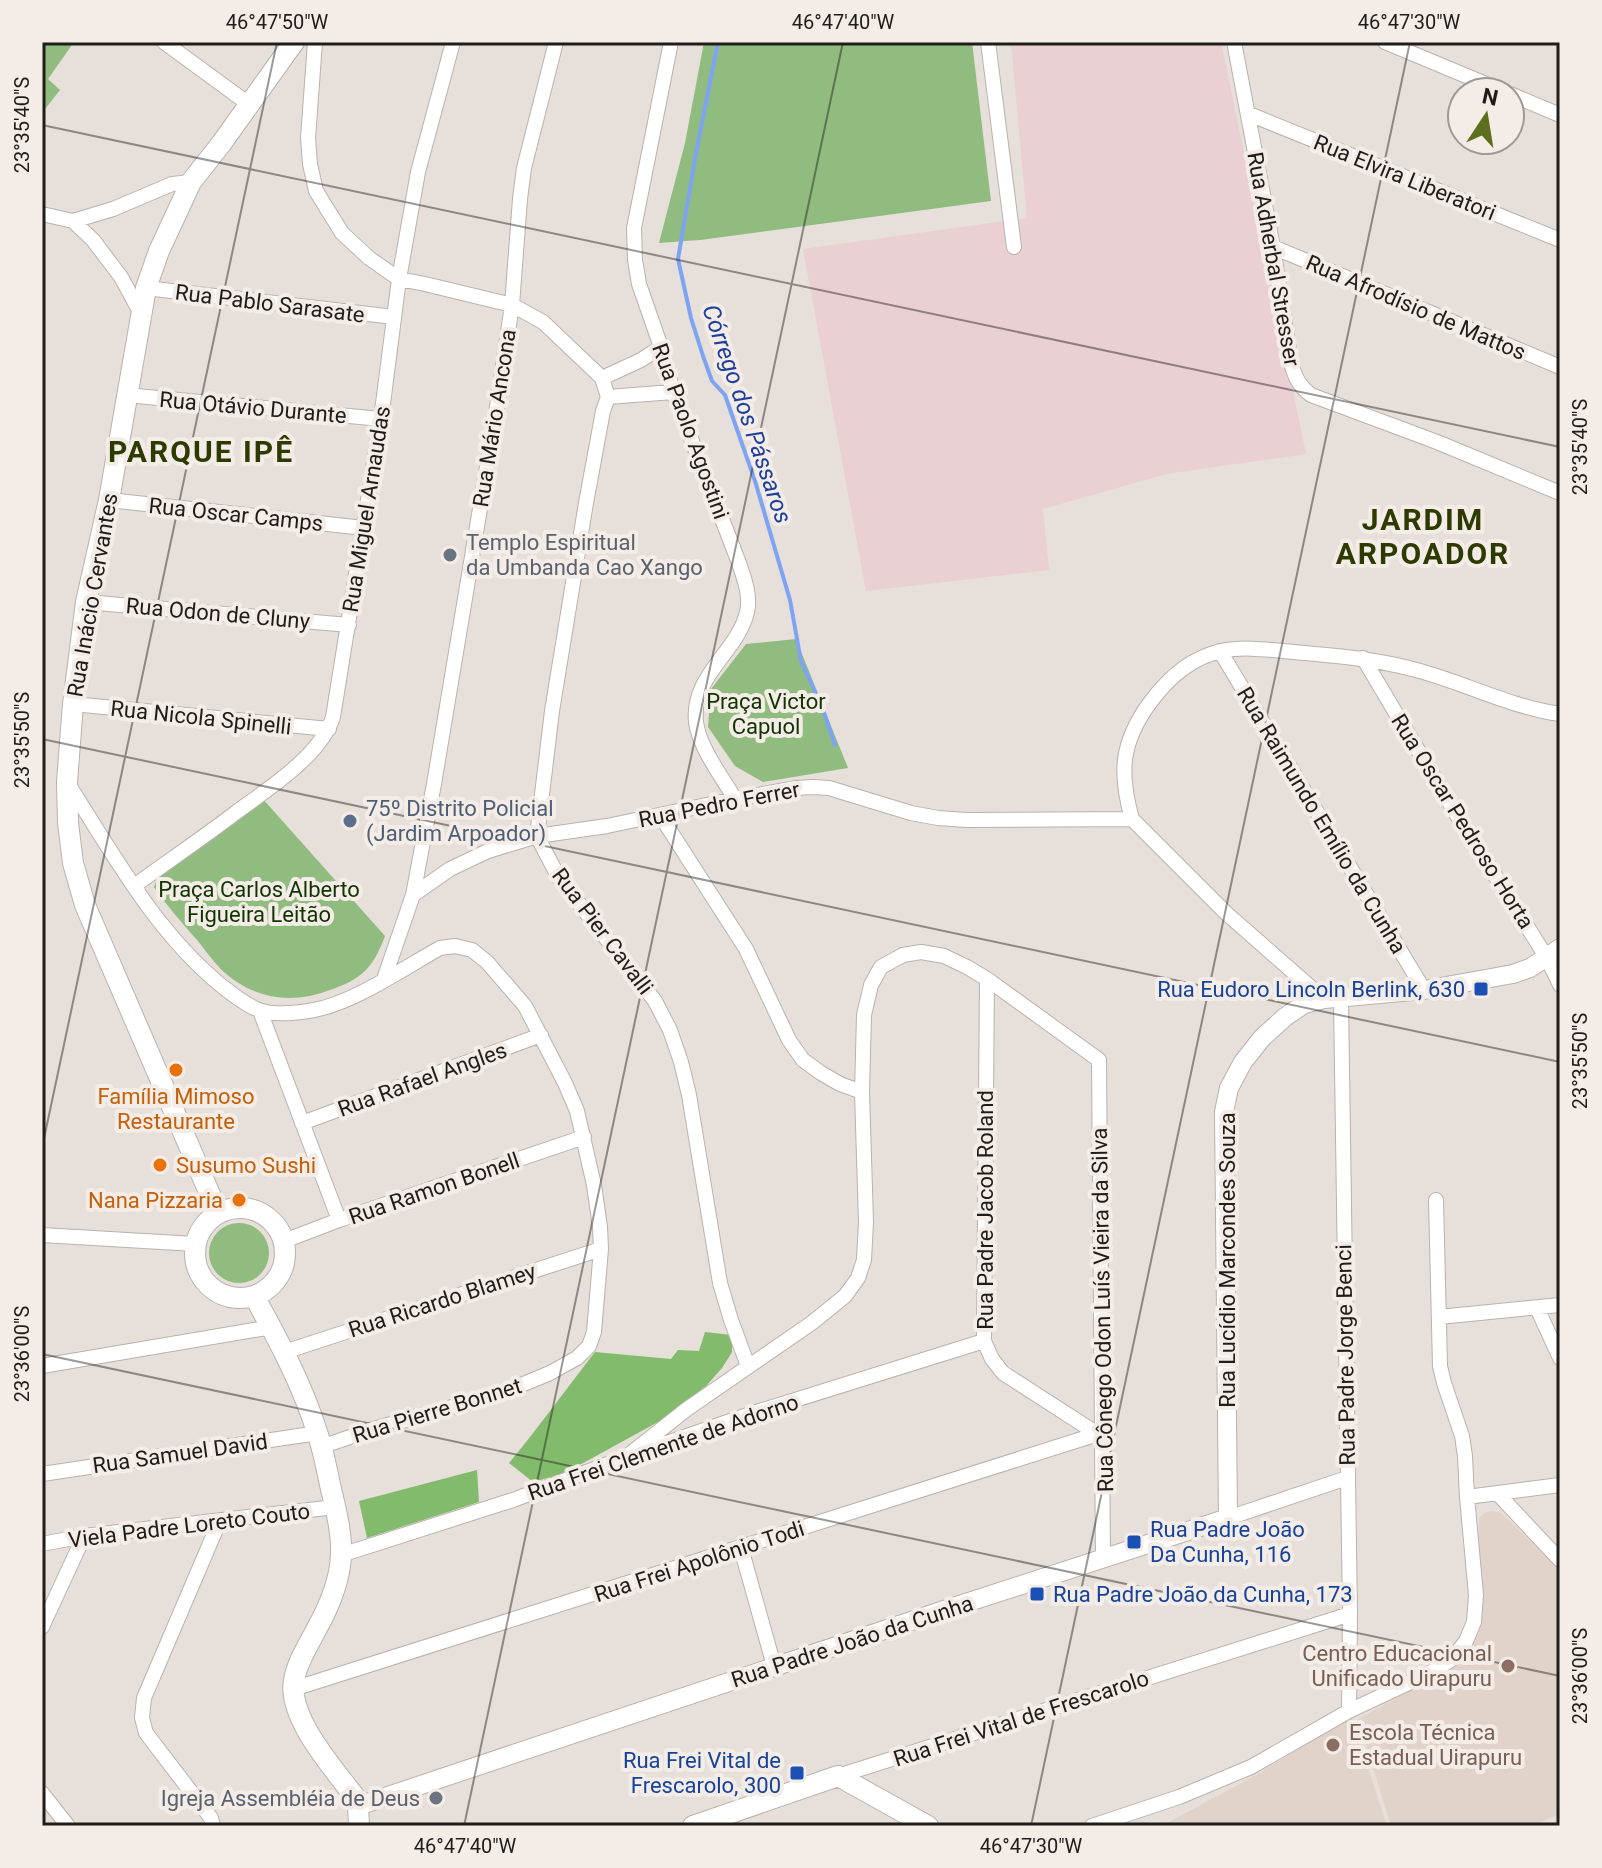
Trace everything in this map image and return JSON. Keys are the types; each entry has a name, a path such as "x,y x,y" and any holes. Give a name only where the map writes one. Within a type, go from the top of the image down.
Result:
{"main road":[{"name":"Rua Inácio Cervantes","path":"218,1213 85,905 73,863 67,782 86,602 109,500 146,288 159,251 191,182 294,42"},
{"path":"234,1208 250,1209 265,1215 277,1226 284,1241 286,1255 277,1280 267,1290 254,1296 239,1299 209,1287 200,1275 195,1260 195,1244 208,1221 218,1213 234,1208"},
{"path":"254,1296 300,1385 320,1440 340,1532 338,1577 327,1610 299,1662 293,1689 299,1714 316,1745 355,1797 358,1816"},
{"path":"838,1776 928,1826"},
{"name":"Rua Frei Vital de Frescarolo","path":"693,1826 838,1776"}],"street":[{"path":"164,42 250,105"},
{"path":"315,42 308,138 316,191 342,233 369,258 399,279 512,305 543,322 602,378 608,397 586,503 559,667 537,836"},
{"name":"Rua Miguel Arnaudas","path":"134,886 277,782 310,753 329,729 349,625 399,279 418,172 453,42"},
{"name":"Rua Mário Ancona","path":"384,979 413,895 434,784 512,305 524,168 556,42"},
{"name":"Rua Paolo Agostini","path":"671,42 634,228 635,260 639,284 673,392 747,588 748,610 740,629 711,672 695,704 696,725 703,744 735,799"},
{"path":"988,42 1014,247"},
{"name":"Rua Adherbal Stresser","path":"1234,42 1273,247 1291,363 1302,388 1311,395 1437,442 1560,493"},
{"path":"1385,42 1467,76"},
{"path":"1526,101 1560,115"},
{"name":"Rua Elvira Liberatori","path":"1249,114 1560,240"},
{"path":"42,214 73,221 113,209 172,184 191,182"},
{"path":"73,221 110,260 140,312"},
{"name":"Rua Afrodísio de Mattos","path":"1273,247 1560,367"},
{"name":"Rua Pablo Sarasate","path":"146,288 394,317"},
{"path":"602,378 661,347"},
{"path":"608,397 673,392"},
{"name":"Rua Otávio Durante","path":"126,395 381,419"},
{"name":"Rua Oscar Camps","path":"109,500 364,528"},
{"name":"Rua Odon de Cluny","path":"86,602 349,625"},
{"path":"1332,999 1226,913 1132,819 1123,775 1125,755 1135,723 1162,686 1179,670 1202,657 1247,648 1363,658 1422,671 1491,697 1560,714"},
{"name":"Rua Raimundo Emílio da Cunha","path":"1220,651 1424,990"},
{"name":"Rua Oscar Pedroso Horta","path":"1363,658 1455,812 1554,953 1560,985"},
{"name":"Rua Nicola Spinelli","path":"73,704 329,729"},
{"path":"67,782 167,931 201,970 238,999 260,1011 288,1013 316,1010 349,999 384,979"},
{"name":"Rua Pedro Ferrer","path":"413,895 450,869 488,851 537,836 813,787 829,788 938,818 1132,819"},
{"path":"660,815 746,949 789,1040 803,1060 840,1084 862,1092"},
{"name":"Rua Pier Cavalli","path":"537,836 559,878 655,1001 670,1030 689,1095 720,1283 748,1366"},
{"name":"Rua Pierre Bonnet","path":"320,1440 370,1430 502,1393 577,1358 589,1346 594,1332 601,1249 594,1185 584,1137 565,1083 525,1006 487,962 472,950 455,946 440,948 384,979"},
{"path":"626,1457 687,1409 813,1322 845,1296 858,1278 864,1260 866,1222 862,1092 864,1015 871,985 881,967 903,955 921,952 944,956 987,979"},
{"name":"Rua Lucídio Marcondes Souza","path":"1228,1518 1224,1112 1229,1088 1243,1062 1262,1038 1304,1004 1424,990 1513,974 1530,968 1554,953"},
{"name":"Rua Cônego Odon Luís Vieira da Silva","path":"987,979 1099,1060 1103,1559"},
{"name":"Rua Padre Jacob Roland","path":"987,979 984,1341 1003,1373 1100,1432"},
{"name":"Rua Padre Jorge Benci","path":"1332,999 1347,1478 1349,1711"},
{"path":"260,1011 339,1220"},
{"name":"Rua Rafael Angles","path":"302,1123 541,1035"},
{"name":"Rua Ramon Bonell","path":"284,1241 584,1137"},
{"path":"1092,1826 1179,1797 1251,1767 1349,1711 1430,1673 1452,1659 1466,1641 1474,1622 1476,1595 1462,1436 1440,1366 1436,1200"},
{"path":"42,1235 195,1244"},
{"name":"Rua Ricardo Blamey","path":"284,1352 601,1249"},
{"path":"1439,1317 1560,1305"},
{"path":"1537,1308 1559,1355"},
{"path":"42,1366 272,1327"},
{"name":"Rua Frei Clemente de Adorno","path":"341,1555 513,1500 750,1414 984,1341"},
{"name":"Rua Frei Apolônio Todi","path":"293,1689 1100,1432"},
{"name":"Rua Samuel David","path":"42,1474 320,1440"},
{"name":"Rua Padre João da Cunha","path":"358,1816 774,1666 1347,1478"},
{"path":"1467,1497 1560,1485"},
{"path":"1498,1494 1560,1560"},
{"name":"Viela Padre Loreto Couto","path":"42,1544 84,1536 335,1507"},
{"path":"213,1826 211,1818 146,1733 142,1718 144,1698 220,1520"},
{"path":"42,1627 84,1536"},
{"path":"741,1548 774,1666"},
{"name":"Rua Frei Vital de Frescarolo","path":"838,1776 1350,1614"},
{"path":"42,1793 68,1826"}],"shaded area":[{"path":"1011,42 1221,42 1306,454 1166,474 1043,509 1049,570 866,591 803,249 1027,218"},
{"name":"Centro Educacional Unificado Uirapuru","path":"1492,1511 1501,1513 1560,1569 1560,1814 1531,1826 1391,1826 1358,1719 1468,1659 1480,1608 1479,1518"},
{"name":"Escola Técnica Estadual Uirapuru","path":"1351,1716 1387,1826 1154,1826 1169,1822 1258,1774"}],"green space":[{"path":"42,42 74,42 48,79 60,90 42,113"},
{"path":"704,42 972,42 991,201 659,243 685,143"},
{"name":"Praça Victor Capuol","path":"796,639 848,768 763,782 735,766 708,727 711,689 746,644"},
{"name":"Praça Carlos Alberto Figueira Leitão","path":"262,798 385,936 365,971 341,986 289,998 249,989 218,966 154,887 159,874"},
{"path":"239,1223 260,1232 269,1253 260,1274 239,1283 218,1274 209,1253 218,1232"},
{"path":"705,1332 732,1335 732,1352 707,1385 667,1417 565,1473 533,1482 509,1463 595,1352 671,1359 678,1350 699,1351"},
{"path":"477,1470 479,1502 367,1538 359,1501"}],"waterway":[{"name":"Córrego dos Pássaros","path":"718,42 678,259 703,356 712,381 725,395 755,481 790,600 801,661 835,745"}],"place":[{"name":"Templo Espiritual da Umbanda Cao Xango","path":"450,555"},
{"name":"75º Distrito Policial (Jardim Arpoador)","path":"350,821"},
{"name":"Rua Eudoro Lincoln Berlink, 630","path":"1481,989"},
{"name":"Família Mimoso Restaurante","path":"176,1070"},
{"name":"Susumo Sushi","path":"160,1165"},
{"name":"Nana Pizzaria","path":"239,1200"},
{"name":"Rua Padre João Da Cunha, 116","path":"1134,1542"},
{"name":"Rua Padre João da Cunha, 173","path":"1037,1594"},
{"name":"Centro Educacional Unificado Uirapuru","path":"1508,1666"},
{"name":"Escola Técnica Estadual Uirapuru","path":"1333,1745"},
{"name":"Rua Frei Vital de Frescarolo, 300","path":"797,1773"},
{"name":"Igreja Assembléia de Deus","path":"436,1798"}],"district":[{"name":"PARQUE IPÊ","path":"201,452"},
{"name":"JARDIM ARPOADOR","path":"1423,537"}]}
